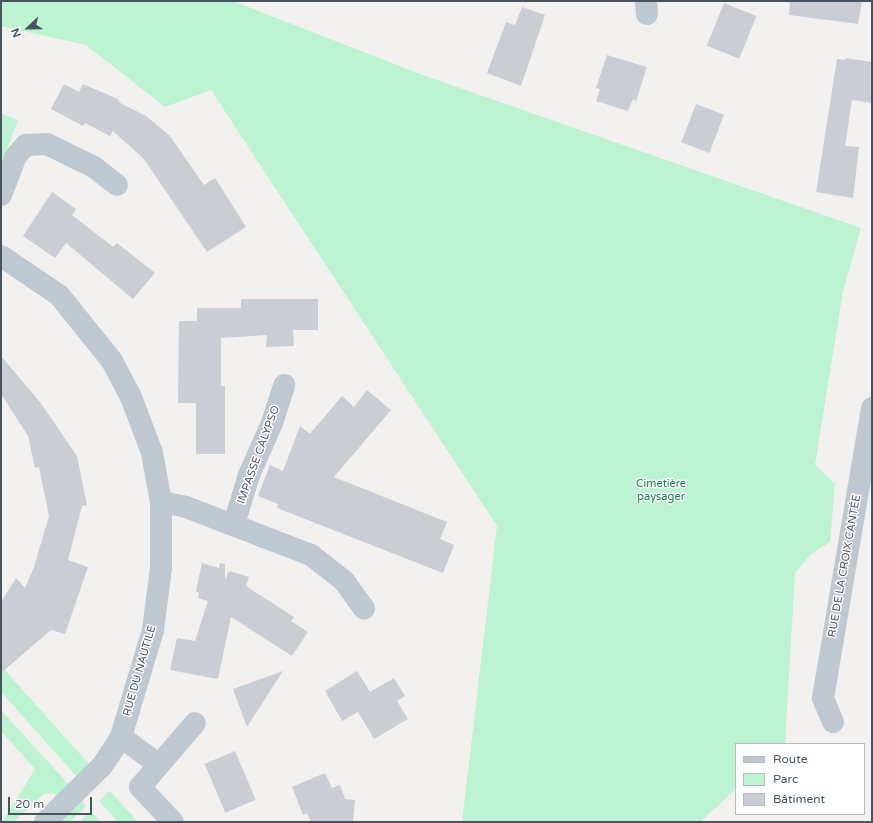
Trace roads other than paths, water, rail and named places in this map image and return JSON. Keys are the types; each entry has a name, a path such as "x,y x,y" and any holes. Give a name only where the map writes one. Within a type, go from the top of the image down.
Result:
{"street":[{"path":"1,195 16,156 26,145 47,144 94,167 117,185"},
{"name":"RUE DU NAUTILE","path":"1,256 59,296 112,361 131,397 152,453 161,502 161,568 153,630 121,737 102,766 45,822"},
{"name":"IMPASSE CALYPSO","path":"234,524 249,475 272,423 284,385"},
{"name":"RUE DE LA CROIX CANTÉE","path":"833,722 823,698 872,408"},
{"path":"161,502 186,508 234,524 311,555 344,581 364,609"},
{"path":"173,822 140,787 158,764 195,723"},
{"path":"121,737 158,764"}],"park label":[{"name":"Cimetière paysager","path":"661,491"}]}
